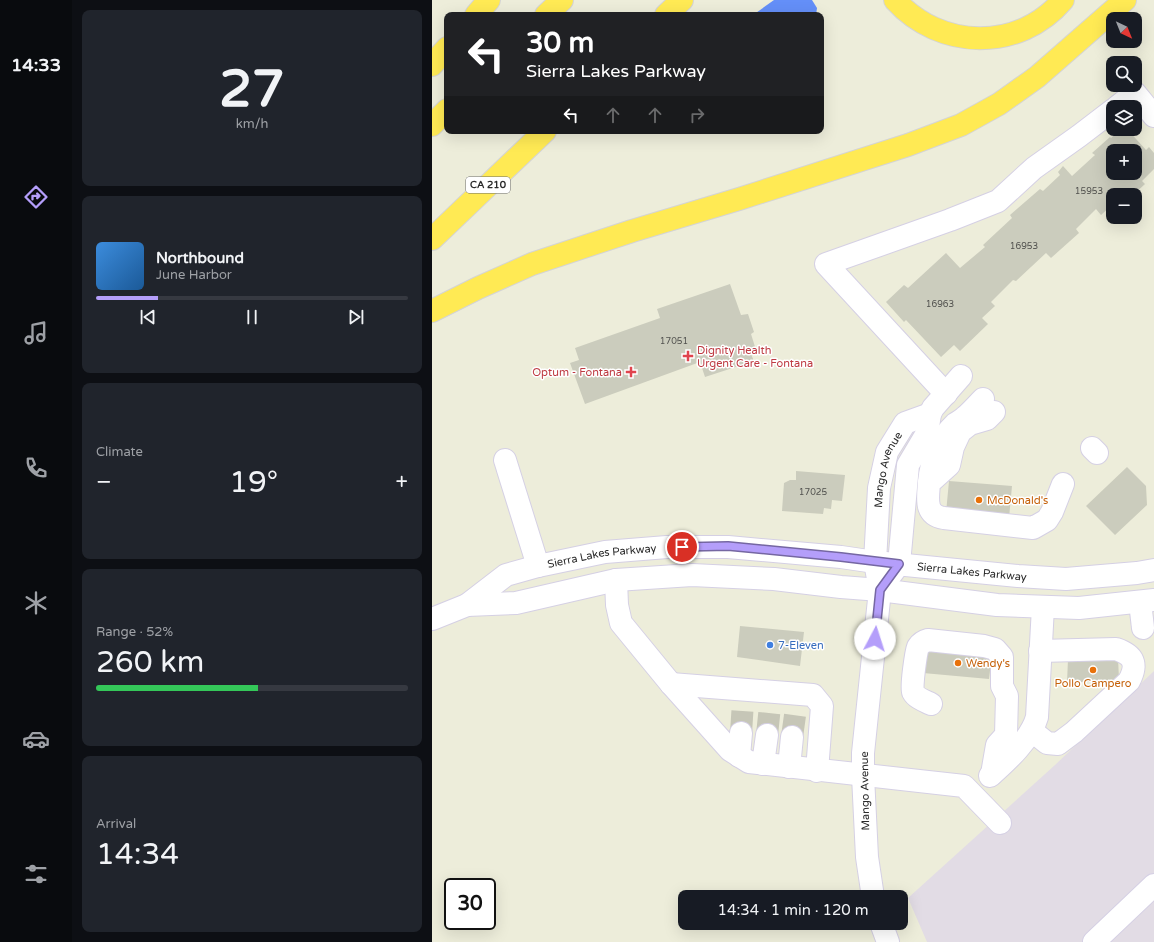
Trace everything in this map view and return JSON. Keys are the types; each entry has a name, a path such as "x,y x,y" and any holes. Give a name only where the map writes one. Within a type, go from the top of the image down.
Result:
{"highway":[{"path":"479,12 489,0"},
{"path":"549,12 562,0"},
{"path":"669,12 682,0"},
{"path":"895,0 917,20 932,28 959,37 985,39 1003,36 1043,19 1063,0"},
{"path":"432,311 478,288 532,264 632,231 901,147 961,125 999,104 1037,77 1125,0"},
{"path":"432,65 444,51"},
{"path":"432,125 444,113"},
{"name":"CA 210","path":"432,239 542,134"}],"street":[{"path":"1126,100 1135,93 1141,100"},
{"path":"1142,101 1154,116"},
{"path":"946,394 826,264 950,220 998,201 1034,168 1106,115"},
{"path":"930,414 961,376"},
{"path":"989,406 987,419 970,424 960,432 953,447 949,465 929,483 928,506 932,513 937,517 1033,528 1046,520 1052,512 1063,484"},
{"name":"Mango Avenue","path":"872,890 867,857 863,753 880,590 875,562 879,488 887,452 905,423 930,414 927,434 908,465 899,564"},
{"path":"505,460 538,566"},
{"name":"Sierra Lakes Parkway","path":"432,619 467,605 506,574 605,552 667,547 728,546 1018,576 1066,579 1137,574 1154,570"},
{"path":"880,590 899,564"},
{"name":"Sierra Lakes Parkway","path":"467,605 516,603 616,580 692,575 774,579 880,590 997,605 1079,608 1147,601"},
{"path":"616,580 617,605 621,623 730,750 739,756 749,762 763,764 964,786 1000,823"},
{"path":"1143,628 1147,601"},
{"path":"971,792 992,774 1023,742 1034,728 1037,717 1042,607"},
{"path":"931,704 915,695 913,692 916,654 919,646 924,642 928,640 984,646 995,649 1002,657 1002,686 993,694 991,734 997,745 992,774"},
{"path":"1032,731 1047,743 1058,744 1074,732 1129,681 1134,671 1133,660 1127,653 1116,649 1040,651"},
{"path":"672,684 771,699 797,701 813,695 822,706 817,771"},
{"path":"739,756 741,733"},
{"path":"763,764 767,735"},
{"path":"789,767 792,737"},
{"path":"1094,942 1154,885"},
{"path":"883,930 888,942"}],"shaded area":[{"path":"1154,671 1154,942 927,942 908,898 1055,765"}],"water":[{"path":"774,0 812,0 817,8 816,12 757,12"}],"building":[{"path":"1133,136 1141,144 1106,144 1106,180 1142,180 1142,146 1146,150 1149,147 1154,153 1154,169 1142,181 1145,184 1141,188 1106,188 1106,210 1101,215 1096,209 1076,229 1079,233 1051,258 1046,253 1016,281 1013,280 991,302 995,306 982,318 988,324 960,351 954,345 941,357 906,320 904,322 886,302 904,285 908,288 946,253 960,268 985,247 983,245 1012,218 1010,215 1040,189 1043,191 1060,175 1058,172 1063,166 1072,176 1095,155 1092,153 1110,137"},
{"path":"730,284 741,315 748,314 754,332 751,334 756,350 750,352 754,361 705,377 700,362 585,404 570,363 579,360 575,348 660,318 657,309"},
{"path":"1127,467 1146,486 1147,505 1115,535 1086,506"},
{"path":"796,471 845,475 842,501 832,500 831,509 824,508 823,514 782,511 784,483 790,480 796,480"},
{"name":"McDonald's","path":"949,481 1012,486 1009,518 946,513"},
{"name":"7-Eleven","path":"740,626 804,632 800,666 737,657"},
{"name":"Wendy's","path":"926,648 992,654 989,679 923,673"},
{"name":"Pollo Campero","path":"1118,657 1119,680 1067,683 1068,659"}],"tunnel":[{"path":"741,733 743,702"},
{"path":"767,735 770,706"},
{"path":"792,737 796,708"}],"place":[{"name":"Dignity Health Urgent Care - Fontana","path":"688,356"},
{"name":"Optum - Fontana","path":"631,372"},
{"name":"McDonald's","path":"979,500"},
{"name":"7-Eleven","path":"770,645"},
{"name":"Wendy's","path":"958,663"},
{"name":"Pollo Campero","path":"1093,670"}],"route":[{"path":"682,547 728,546 899,564 880,590 875,639"}]}
